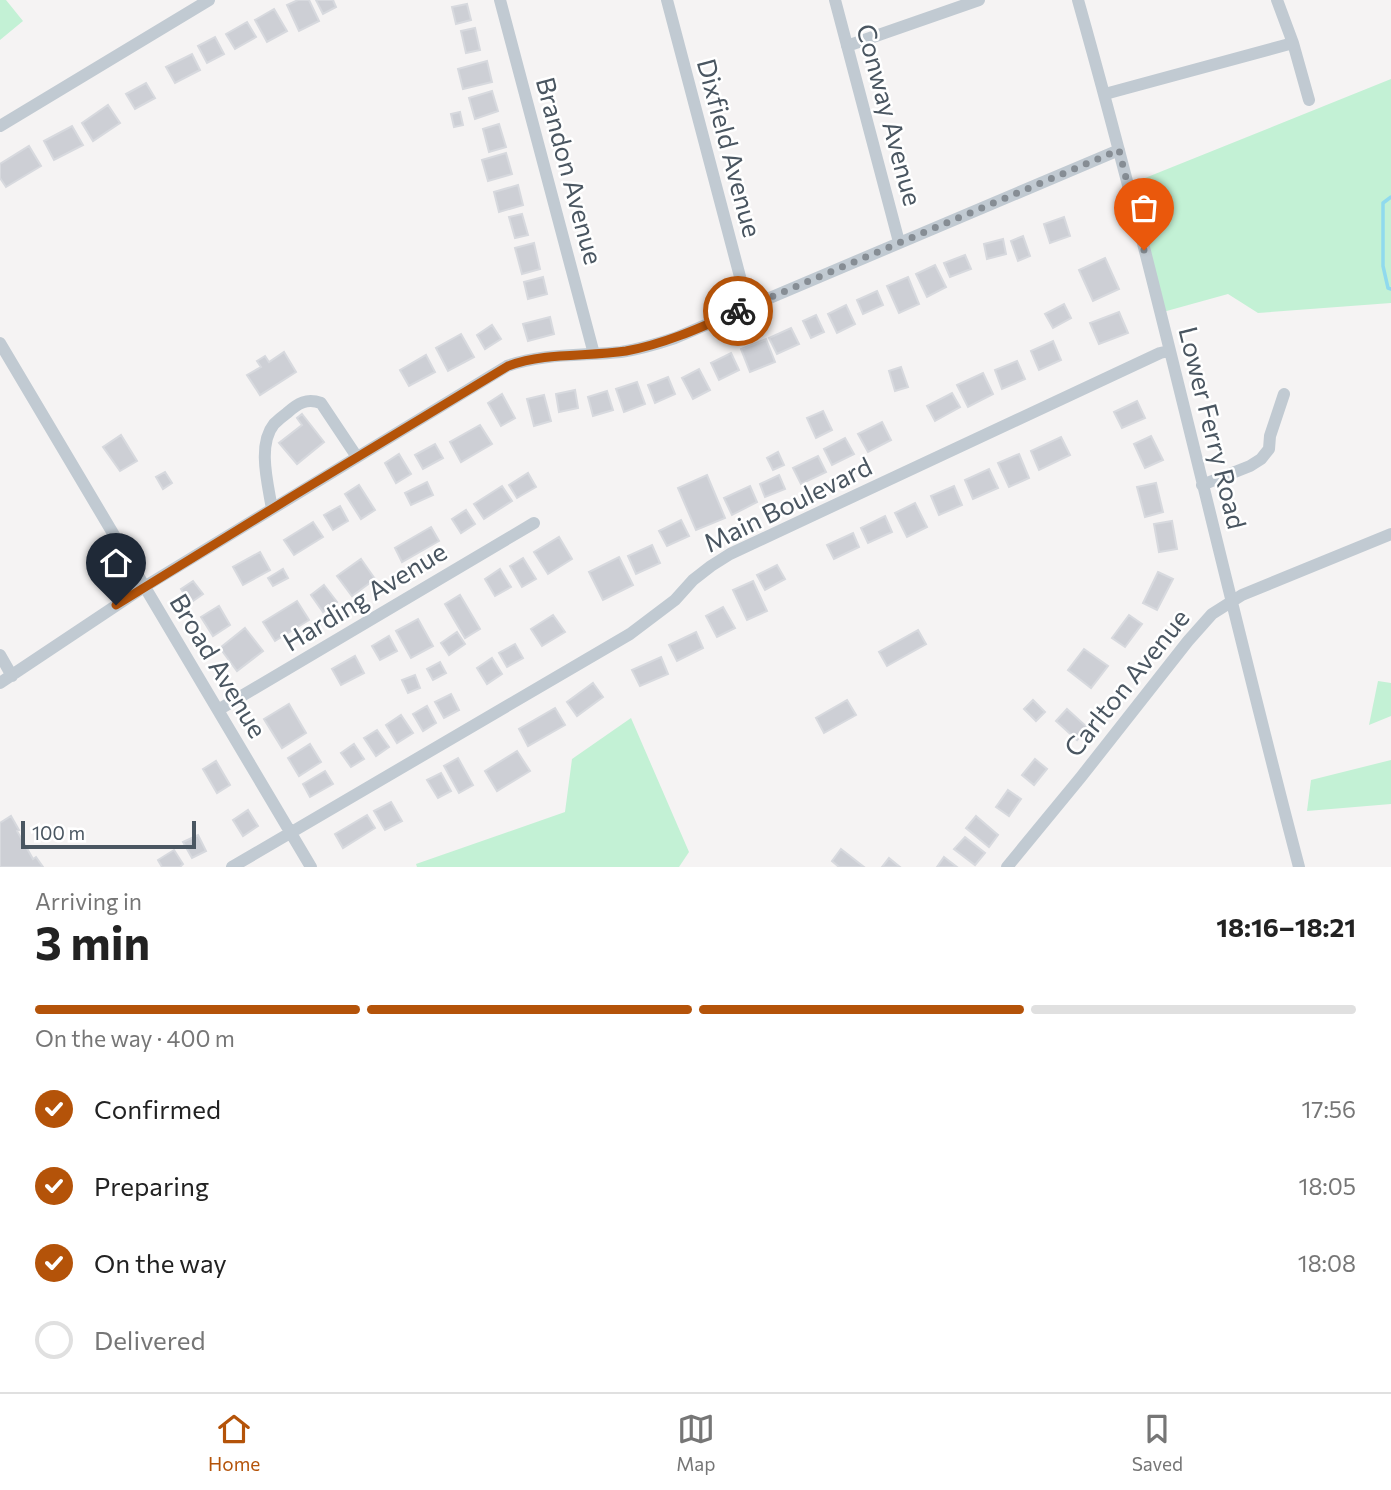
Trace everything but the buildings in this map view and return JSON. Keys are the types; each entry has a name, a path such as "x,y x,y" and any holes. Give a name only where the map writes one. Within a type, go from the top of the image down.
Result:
{"street":[{"path":"0,126 209,0"},
{"name":"Brandon Avenue","path":"500,0 594,354"},
{"name":"Dixfield Avenue","path":"667,0 748,307"},
{"name":"Conway Avenue","path":"835,0 899,242"},
{"path":"847,46 979,0"},
{"name":"Lower Ferry Road","path":"1078,0 1105,94 1300,867"},
{"path":"1277,0 1293,43 1309,100"},
{"path":"1105,94 1293,43"},
{"path":"0,683 144,587 508,366 523,360 623,351 675,338 1119,150"},
{"name":"Broad Avenue","path":"0,343 311,867"},
{"name":"Main Boulevard","path":"232,867 630,634 675,600 693,580 730,554 1160,353 1170,351"},
{"path":"1202,485 1261,459 1269,449 1270,436 1284,394"},
{"path":"271,509 264,450 267,436 274,424 298,404 312,400 321,403 357,457"},
{"name":"Harding Avenue","path":"218,710 534,523"},
{"name":"Carlton Avenue","path":"1007,867 1212,614 1231,601 1391,534"},
{"path":"0,655 12,676"}],"green space":[{"path":"0,0 6,0 23,21 0,40"},
{"path":"1391,79 1391,303 1258,313 1228,294 1163,312 1135,182"},
{"path":"1378,681 1391,683 1391,716 1369,725"},
{"path":"631,718 689,852 679,867 417,867 416,864 565,812 572,759"},
{"path":"1391,760 1391,804 1307,811 1311,780"}],"waterway":[{"path":"1391,197 1383,203 1383,266 1388,288 1391,289"}],"way so far":[{"path":"738,311 1119,150 1144,250"}],"route":[{"path":"116,605 508,366 523,360 649,346 738,311"}]}
